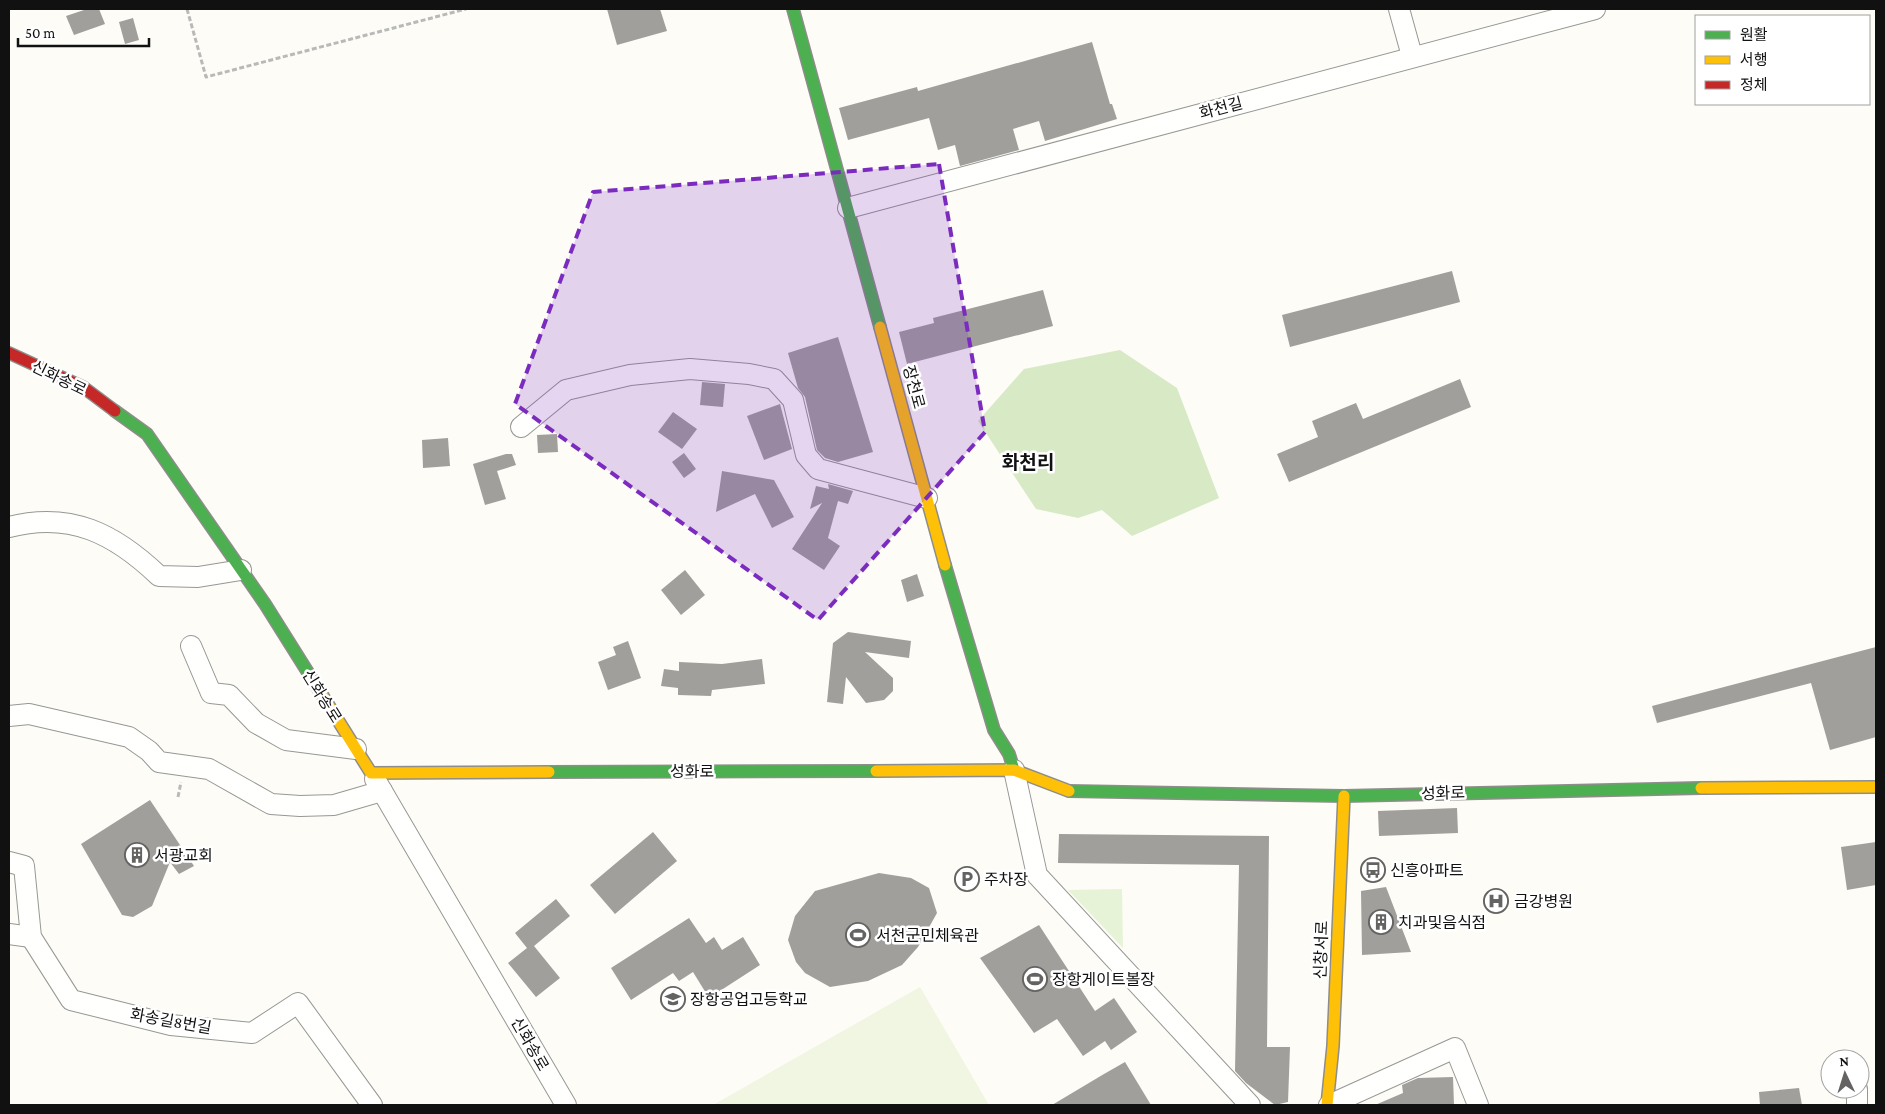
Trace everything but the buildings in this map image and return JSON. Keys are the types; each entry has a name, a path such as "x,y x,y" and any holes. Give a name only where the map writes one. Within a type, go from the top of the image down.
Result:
{"main road":[{"name":"장천로","path":"793,9 957,611 994,730 1009,754 1014,770"},
{"name":"신화송로","path":"9,353 83,387 147,434 241,570 371,773"},
{"name":"성화로","path":"371,773 1014,770 1064,792 1344,796 1616,788 1874,785"},
{"name":"신창서로","path":"1328,1105 1334,1046 1344,796"}],"street":[{"path":"1399,9 1412,56"},
{"name":"화천길","path":"848,208 1412,56 1596,9"},
{"path":"521,427 566,390 630,375 690,369 749,374 774,379 792,400 806,455 818,469 927,498"},
{"path":"9,527 29,521 76,524 109,536 139,557 159,576 198,577 241,570"},
{"path":"191,646 211,693 228,695 256,723 286,740 356,749"},
{"path":"9,716 29,714 129,737 149,751 160,762 209,769 271,804 300,806 334,805 382,791"},
{"path":"1014,770 1037,875 1250,1105"},
{"name":"신화송로","path":"371,773 564,1104"},
{"name":"화송길8번길","path":"9,862 24,866 31,937 71,1000 171,1025 252,1033 298,1002 372,1105"},
{"path":"9,934 31,937"},
{"path":"1328,1105 1455,1048 1478,1105"}],"path":[{"path":"187,9 206,77 466,9"}],"highlighted area":[{"path":"939,164 985,432 818,620 515,404 593,192"}],"green space":[{"path":"1120,350 1177,388 1219,498 1132,536 1102,510 1078,518 1036,509 978,421 1024,369"},
{"path":"1122,889 1123,948 1068,890"},
{"path":"920,987 989,1105 713,1105"}],"traffic: fast":[{"path":"793,9 880,327"},
{"path":"115,411 147,434 265,604 319,690"},
{"path":"945,565 994,730 1009,754 1014,770"},
{"path":"549,772 876,771"},
{"path":"1069,791 1344,796 1701,788"}],"traffic: slow":[{"path":"880,327 945,565"},
{"path":"319,690 371,773 549,772"},
{"path":"876,771 1014,770 1069,791"},
{"path":"1701,788 1876,787"},
{"path":"1327,1105 1333,1046 1344,796"}],"traffic: jam":[{"path":"9,353 83,387 115,411"}],"place":[{"name":"서광교회","path":"137,855"},
{"name":"신흥아파트","path":"1373,870"},
{"name":"주차장","path":"967,879"},
{"name":"금강병원","path":"1496,901"},
{"name":"치과및음식점","path":"1381,922"},
{"name":"서천군민체육관","path":"858,935"},
{"name":"장항게이트볼장","path":"1035,979"},
{"name":"장항공업고등학교","path":"673,999"}],"district":[{"name":"화천리","path":"1028,462"}]}
